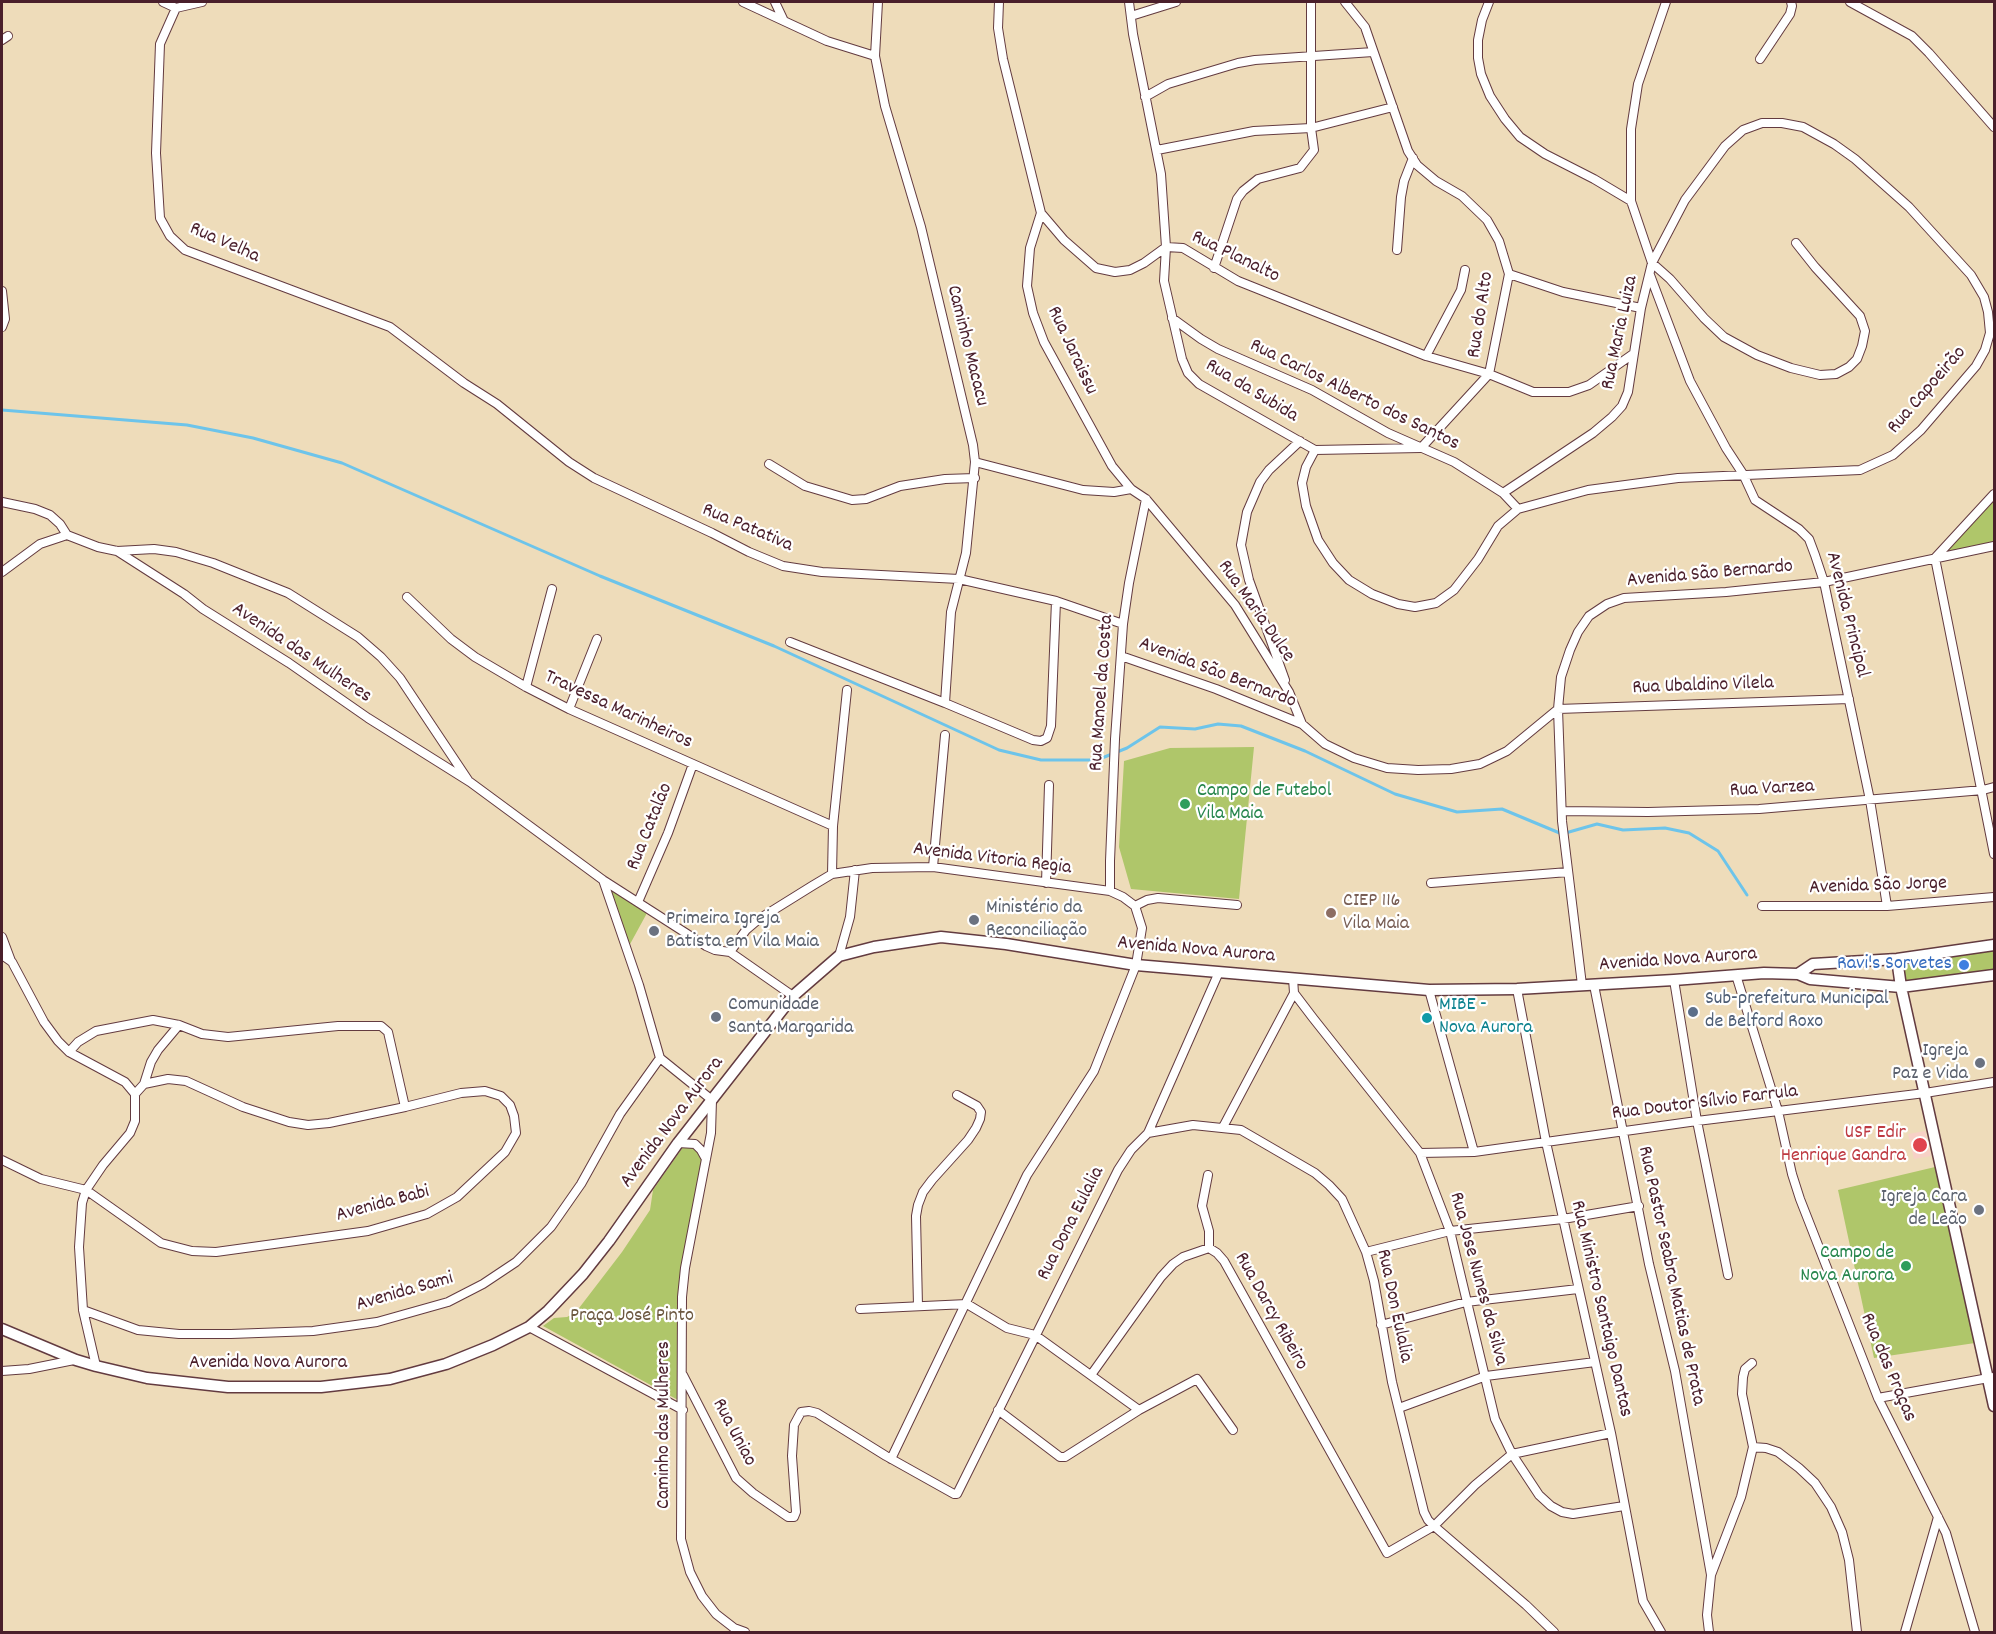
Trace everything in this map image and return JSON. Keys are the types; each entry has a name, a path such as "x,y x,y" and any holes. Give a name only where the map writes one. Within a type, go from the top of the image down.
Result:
{"street":[{"path":"163,2 176,8 202,2"},
{"path":"743,2 827,41 875,56"},
{"path":"775,2 783,20"},
{"name":"Caminho Macacu","path":"878,2 875,56 885,106 921,227 973,445 975,462 966,553 951,612 945,702"},
{"name":"Rua Planalto","path":"999,2 998,28 1003,59 1041,213 1086,261 1104,271 1130,270 1166,247 1183,248 1238,281 1426,356 1489,374 1533,392 1569,392 1589,385 1633,354"},
{"path":"1130,2 1145,97 1161,174 1166,247"},
{"path":"1131,16 1176,2"},
{"path":"1214,268 1237,199 1249,184 1258,179 1300,168 1314,150 1311,128 1309,56 1311,2"},
{"name":"Rua do Alto","path":"1345,2 1365,27 1408,151 1417,165 1436,181 1462,196 1487,220 1499,241 1509,274 1489,374 1421,448"},
{"path":"1489,2 1478,40 1478,58 1484,81 1505,119 1520,137 1545,154 1594,178 1630,201"},
{"path":"1666,2 1638,84 1631,129 1630,201 1652,263 1724,337 1757,355 1791,368 1820,375 1836,375 1849,368 1857,359 1864,331 1860,316 1796,243"},
{"path":"1760,59 1790,14 1791,2"},
{"path":"1850,2 1912,36 1995,127"},
{"name":"Rua Velha","path":"176,8 160,44 156,153 160,218 170,236 185,250 390,327 464,383"},
{"path":"1145,97 1168,84 1238,63 1373,52"},
{"path":"1157,150 1254,131 1311,128 1393,107"},
{"name":"Rua Capoeirão","path":"1518,509 1588,490 1678,478 1860,470 1893,455 1921,430 1977,366 1990,333 1984,297 1971,276 1909,207 1855,159 1834,144 1803,128 1782,123 1762,123 1743,130 1725,146 1685,200 1652,263"},
{"path":"1397,250 1402,189 1413,158"},
{"name":"Rua Jaraissu","path":"1041,213 1030,248 1027,270 1027,286 1033,313 1044,342 1112,466 1131,489 1146,499"},
{"name":"Rua da Subida","path":"1166,247 1164,280 1182,359 1188,373 1199,384 1315,450"},
{"name":"Rua Maria Luiza","path":"1503,494 1593,433 1622,406 1628,392 1641,308 1652,263"},
{"path":"1426,356 1458,296 1465,270"},
{"path":"1509,274 1563,292 1641,308"},
{"name":"Avenida Principal","path":"1650,274 1690,381 1726,448 1743,474 1755,500 1785,518 1809,539 1824,582 1849,699 1870,800 1887,906"},
{"path":"2,291 5,319 2,327"},
{"name":"Rua Carlos Alberto dos Santos","path":"1172,318 1218,349 1312,390 1388,433 1454,462 1503,494 1518,509"},
{"name":"Rua Patativa","path":"464,383 496,404 569,462 594,478 783,566 822,572 959,579 1056,601 1123,624"},
{"path":"1289,692 1249,580 1241,545 1246,512 1260,482 1269,470 1300,441"},
{"path":"1421,448 1315,450 1306,467 1302,483 1306,506 1318,540 1333,563 1349,580 1372,594 1398,604 1415,606 1436,603 1454,590 1478,559 1498,526 1518,509"},
{"path":"975,462 1083,490 1114,492 1131,489"},
{"path":"769,464 804,486 852,500 866,499 900,486 945,479 975,478"},
{"path":"1995,494 1935,558 1995,854"},
{"name":"Rua Maria Dulce","path":"1146,499 1235,605 1289,692 1302,724"},
{"name":"Rua Manoel da Costa","path":"1110,891 1115,739 1123,624 1146,499"},
{"path":"2,502 35,509 50,515 67,535 40,544 2,572"},
{"name":"Avenida das Mulheres","path":"67,535 98,547 117,551 154,549 176,552 213,562 288,593 321,613 358,637 400,678 470,782"},
{"name":"Avenida São Bernardo","path":"1582,985 1562,821 1558,709 1561,677 1569,650 1589,616 1607,604 1624,598 1726,592 1824,582 1995,546"},
{"name":"Avenida das Mulheres","path":"117,551 289,663 368,718 470,782 603,880 706,946 729,952 793,996"},
{"path":"526,687 552,589"},
{"name":"Travessa Marinheiros","path":"407,597 467,651 526,687 569,709 833,826"},
{"path":"790,642 1041,741 1047,738 1051,726 1056,601"},
{"path":"569,709 597,639"},
{"name":"Avenida São Bernardo","path":"1121,656 1216,689 1302,724 1325,744 1353,758 1387,768 1451,769 1480,764 1507,751 1558,709"},
{"path":"832,874 833,826 847,690"},
{"name":"Rua Ubaldino Vilela","path":"1558,709 1849,699"},
{"path":"933,867 945,735"},
{"name":"Rua Catalão","path":"638,902 668,833 693,764"},
{"path":"1046,883 1050,785"},
{"name":"Rua Varzea","path":"1562,811 1648,812 1760,809 1983,790 1995,787"},
{"name":"Avenida Vitoria Regia","path":"729,952 746,930 759,919 832,874 890,866 933,867 1110,891 1135,906"},
{"path":"840,956 850,917 855,870"},
{"path":"1431,883 1568,872"},
{"path":"603,880 639,985 660,1058 712,1100"},
{"name":"Avenida São Jorge","path":"1762,906 1887,906 1995,897"},
{"path":"891,1459 1027,1175 1094,1071 1136,965 1142,928 1135,906 1158,898 1237,904"},
{"path":"2,937 12,962 44,1022 58,1041 69,1052 125,1082 135,1094 135,1121 130,1133 103,1165 86,1190 82,1203 80,1247 83,1310 96,1366"},
{"name":"Avenida Nova Aurora","path":"2,1329 96,1366 147,1378 228,1387 321,1386 390,1379 446,1364 520,1333 548,1311 583,1274 678,1143 793,996 840,956 874,947 941,937 1006,944 1136,965 1429,990 1517,989 1764,973 1798,974 1810,979 1901,987 1995,975"},
{"name":"Avenida Nova Aurora","path":"1798,974 1814,964 1897,959 1995,945"},
{"path":"2,955 12,962"},
{"path":"1897,959 1901,987 1925,1093 1992,1378 1995,1407"},
{"name":"Rua Dona Eulalia","path":"891,1459 957,1494 1118,1170 1131,1150 1148,1133 1219,972"},
{"name":"Rua das Praças","path":"1736,975 1778,1111 1792,1174 1800,1198 1878,1398 1953,1551 1975,1632"},
{"path":"1223,1127 1294,993 1293,978"},
{"path":"1674,980 1697,1121 1728,1275"},
{"name":"Rua Pastor Seabra Matias de Prata","path":"1594,985 1649,1264 1675,1371 1711,1575"},
{"name":"Rua Ministro Santaigo Dantas","path":"1517,989 1546,1142 1611,1433 1644,1601 1661,1632"},
{"path":"1429,990 1474,1152"},
{"name":"Rua Jose Nunes da Silva","path":"1294,993 1420,1153 1450,1231 1495,1419 1512,1454 1539,1495 1562,1512 1574,1514 1624,1506"},
{"path":"69,1052 78,1042 96,1031 153,1020 179,1025 213,1036 242,1037 338,1026 385,1028 388,1032 405,1107"},
{"path":"135,1094 144,1084 151,1062 158,1050 179,1025"},
{"name":"Avenida Sami","path":"83,1310 138,1330 179,1334 231,1334 313,1331 377,1322 448,1302 483,1284 516,1262 551,1227 581,1184 621,1114 660,1058"},
{"name":"Avenida Babi","path":"86,1190 161,1243 192,1251 216,1252 368,1230 427,1214 457,1197 505,1152 516,1133 510,1105 501,1096 485,1091 461,1093 329,1123 308,1125 289,1122 243,1107 186,1081 168,1079 144,1084"},
{"name":"Rua Doutor Sílvio Farrula","path":"1420,1153 1474,1152 1995,1082"},
{"path":"918,1306 916,1216 918,1205 923,1192 968,1140 980,1119 981,1112 977,1106 957,1095"},
{"name":"Caminho das Mulheres","path":"712,1100 713,1117 685,1276 681,1329 683,1375 681,1539 690,1572 702,1596 716,1614 734,1628 745,1632"},
{"name":"Rua Don Eulalia","path":"1148,1133 1193,1125 1240,1130 1315,1173 1342,1199 1366,1252 1374,1281 1398,1408 1424,1512 1434,1526"},
{"path":"678,1143 695,1144 706,1159"},
{"path":"2,1160 40,1179 86,1190"},
{"path":"1208,1175 1202,1206 1209,1231 1209,1248"},
{"path":"1366,1252 1450,1231 1563,1219 1639,1206"},
{"name":"Rua Darcy Ribeiro","path":"1091,1375 1161,1277 1173,1264 1184,1257 1209,1248 1224,1261 1344,1473 1385,1552 1434,1526"},
{"path":"1381,1325 1466,1302 1578,1288"},
{"path":"860,1309 967,1304 1007,1328 1035,1335 1139,1410"},
{"path":"529,1327 683,1410"},
{"path":"2,1371 29,1369 76,1360"},
{"path":"1398,1408 1486,1376 1595,1362"},
{"path":"1752,1363 1745,1369 1742,1394 1753,1446 1778,1452 1815,1483 1832,1506 1849,1560 1857,1632"},
{"name":"Rua Uniao","path":"683,1375 736,1478 753,1493 791,1518 796,1512 792,1456 794,1425 801,1412 817,1413 891,1459"},
{"path":"998,1410 1060,1457 1065,1457 1139,1410 1197,1378 1233,1430"},
{"path":"1878,1398 1992,1378"},
{"path":"1554,1632 1434,1526 1475,1485 1512,1454 1611,1433"},
{"name":"Rua Pastor Seabra Matias de Prata","path":"1709,1632 1707,1615 1711,1575 1741,1497 1753,1446"},
{"path":"1905,1632 1938,1517"}],"shaded area":[{"name":"USF Edir Henrique Gandra","path":"1925,1131 1931,1156 1914,1159 1908,1134"}],"green space":[{"path":"1994,494 1994,546 1935,558"},
{"name":"Campo de Futebol Vila Maia","path":"1254,747 1239,899 1131,889 1119,847 1124,761 1170,748"},
{"path":"610,888 647,913 629,946 626,934"},
{"path":"1994,945 1994,975 1901,987 1897,959"},
{"name":"Praça José Pinto","path":"692,1146 703,1161 679,1309 678,1400 543,1326 554,1318 567,1317 576,1312 622,1252 650,1210 653,1190 683,1147"},
{"name":"Campo de Nova Aurora","path":"1935,1167 1975,1343 1874,1358 1838,1190"}],"waterway":[{"path":"2,410 187,425 253,438 342,463 600,576 774,646 999,750 1041,760 1097,760 1127,748 1160,727 1195,729 1218,724 1241,726 1305,751 1395,794 1457,812 1502,809 1562,834 1597,824 1623,830 1665,828 1689,833 1718,851 1747,895"}],"place":[{"name":"Campo de Futebol Vila Maia","path":"1185,804"},
{"name":"CIEP 116 Vila Maia","path":"1331,913"},
{"name":"Ministério da Reconciliação","path":"974,920"},
{"name":"Primeira Igreja Batista em Vila Maia","path":"654,931"},
{"name":"Ravi's Sorvetes","path":"1964,965"},
{"name":"Sub-prefeitura Municipal de Belford Roxo","path":"1693,1012"},
{"name":"Comunidade Santa Margarida","path":"716,1017"},
{"name":"MIBE - Nova Aurora","path":"1427,1018"},
{"name":"Igreja Paz e Vida","path":"1980,1063"},
{"name":"USF Edir Henrique Gandra","path":"1920,1145"},
{"name":"Igreja Cara de Leão","path":"1979,1210"},
{"name":"Campo de Nova Aurora","path":"1906,1266"}]}
